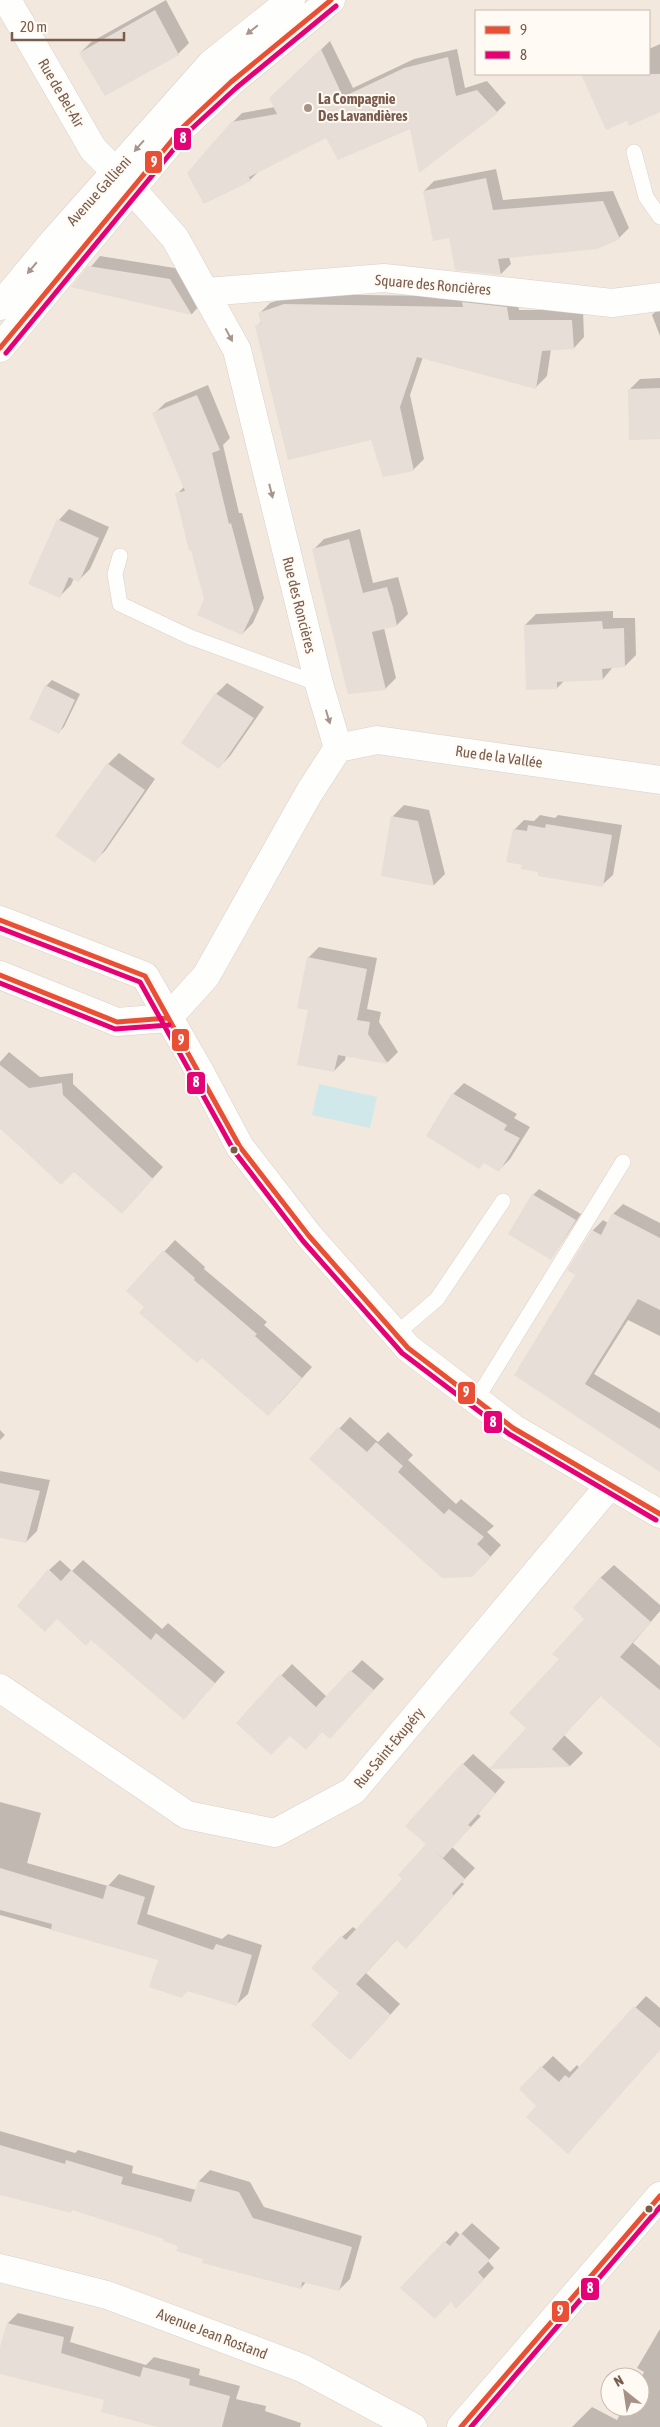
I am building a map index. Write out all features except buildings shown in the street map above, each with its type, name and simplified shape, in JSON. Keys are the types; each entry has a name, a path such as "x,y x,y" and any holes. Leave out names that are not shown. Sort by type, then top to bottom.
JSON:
{"street":[{"name":"Rue de Bel-Air","path":"7,0 93,148 123,179"},
{"name":"Avenue Gallieni","path":"0,348 123,179 211,64 291,0"},
{"name":"Avenue Gallieni","path":"0,306 123,179 231,82 331,0"},
{"name":"Rue des Roncières","path":"123,179 175,238 237,350 319,684 338,748"},
{"name":"Square des Roncières","path":"206,292 384,278 612,303 660,296"},
{"name":"Rue de la Vallée","path":"338,748 377,740 660,780"},
{"path":"0,975 117,1022 168,1018 206,976 309,793 338,748"},
{"path":"0,920 145,976 240,1147 308,1236 408,1348 513,1428 609,1486 660,1514"},
{"name":"Rue Saint-Exupéry","path":"0,1688 187,1815 275,1833 353,1791 609,1486"},
{"path":"461,2427 660,2196"},
{"name":"Avenue Jean Rostand","path":"0,2268 107,2295 302,2368 412,2427"}],"lane":[{"path":"634,152 646,197 660,217"},
{"path":"120,556 115,574 120,604 190,636 319,684"},
{"path":"476,1400 623,1162"},
{"path":"396,1334 437,1299 503,1201"}],"shaded area":[{"path":"0,0 660,0 660,2427 0,2427"}],"water":[{"path":"319,1084 377,1097 370,1128 312,1115"}],"transit line":[{"name":"9","path":"0,348 183,127 231,82 331,0"},
{"name":"8","path":"6,353 188,132 236,88 336,6"},
{"name":"9","path":"0,920 145,976 240,1147 309,1236 408,1348 513,1428 660,1514"},
{"name":"8","path":"0,928 140,982 234,1151 303,1241 402,1353 509,1434 656,1520"},
{"name":"9","path":"0,975 117,1022 168,1018"},
{"name":"8","path":"0,983 115,1029 169,1025"},
{"name":"9","path":"461,2427 660,2196"},
{"name":"8","path":"471,2427 660,2207"}],"place":[{"name":"La Compagnie Des Lavandières","path":"308,108"}]}
